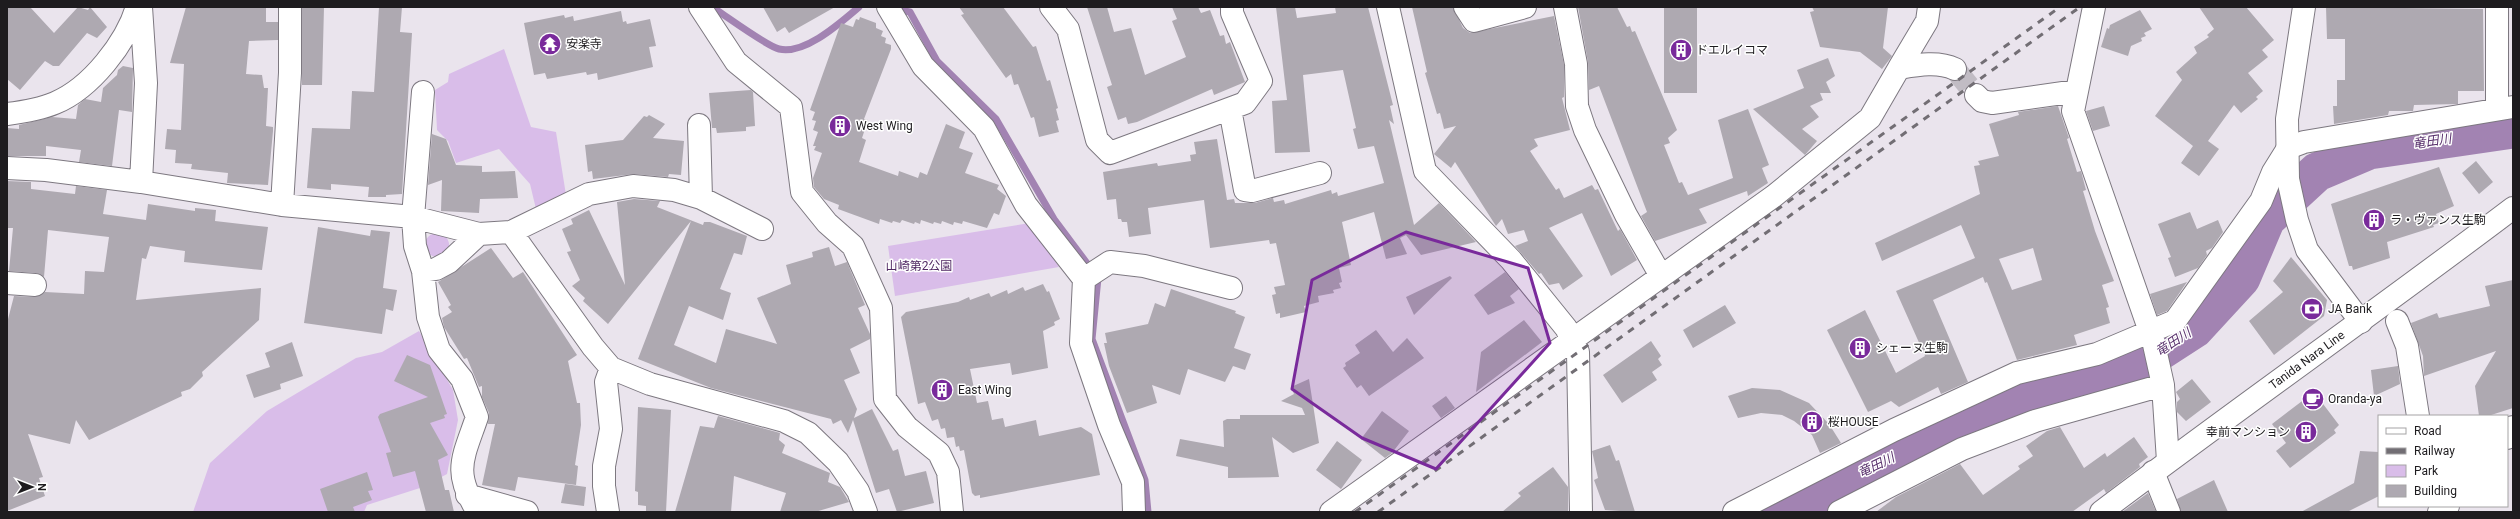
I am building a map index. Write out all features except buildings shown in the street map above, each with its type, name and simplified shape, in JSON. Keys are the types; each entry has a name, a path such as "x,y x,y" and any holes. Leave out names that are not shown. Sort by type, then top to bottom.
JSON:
{"street":[{"path":"7,114 56,103 85,84 118,48 132,21 137,7"},
{"path":"141,7 146,83 141,182"},
{"path":"282,205 290,73 290,7"},
{"path":"700,7 736,62 791,107 802,192 826,223 853,246 881,308 885,399 907,427 939,453 948,472 952,512"},
{"path":"888,7 923,66 984,128 1026,205 1084,279 1081,343 1109,425 1133,482 1134,512"},
{"path":"1051,7 1068,29 1097,140 1110,153 1245,103 1261,81 1232,13 1232,7"},
{"path":"1388,7 1425,171 1511,260 1566,328 1578,352 1581,512"},
{"path":"1466,7 1474,21 1525,7"},
{"path":"1565,7 1576,64 1577,106 1585,130 1626,215 1661,276"},
{"path":"1331,512 1774,196 1870,118 1927,21 1929,7"},
{"path":"2094,7 2073,111 2152,336 2162,381 2161,466 2169,512"},
{"path":"2304,7 2287,119 2288,179 2297,220 2307,250 2361,322"},
{"path":"1734,512 1894,430 2018,373 2097,354 2152,336 2175,321 2216,266 2261,201 2273,172 2288,148 2304,142 2505,108 2497,7"},
{"path":"1899,68 1919,64 1948,66 1955,70"},
{"path":"1976,95 1982,101 1992,104 2077,91"},
{"path":"423,92 413,217 415,246 423,271 428,317 439,350 462,379 477,417 460,466 473,504 527,512"},
{"path":"1230,109 1245,190 1252,191 1320,173"},
{"path":"699,125 702,198"},
{"path":"7,168 46,170 141,182 282,205 413,217 480,234 511,232 589,194 633,186 674,190 702,198 762,229"},
{"name":"Tanida Nara Line","path":"2101,512 2161,466 2361,322 2513,208"},
{"path":"511,232 593,347 611,368 650,384 784,421 808,433 838,462 858,491 866,512"},
{"path":"423,271 436,269 449,262 459,255 480,234"},
{"path":"1084,279 1110,262 1144,266 1231,288"},
{"path":"7,283 35,285"},
{"path":"2397,321 2407,346 2418,415"},
{"path":"608,512 604,486 604,466 611,429 606,382 611,368"},
{"path":"1839,512 1865,507 1962,449 2035,421 2162,381"},
{"path":"2508,436 2513,427"}],"highlighted area":[{"path":"1406,232 1528,268 1550,343 1436,469 1362,438 1292,389 1312,280"}],"green space":[{"path":"504,49 531,127 556,132 566,195 536,209 530,184 499,149 456,163 448,141 437,130 435,90 448,82 449,74"},
{"name":"山崎第2公園","path":"1030,223 1059,267 895,296 888,246"},
{"path":"437,233 442,234 448,240 448,250 442,256 437,257 432,256 426,250 425,245 426,240 432,234"},
{"path":"419,331 453,390 458,420 447,474 423,487 367,505 364,512 193,512 210,463 267,411 356,358 382,352"}],"waterway":[{"path":"715,7 718,11 766,43 779,49 789,50 811,43 832,29 859,7"},
{"path":"894,9 910,12 937,61 996,119 1054,219 1098,278 1092,339 1145,480 1148,512"},
{"name":"竜田川","path":"1781,512 2010,399 2143,362 2194,329 2241,278 2266,219 2317,172 2369,150 2513,129"}],"tunnel":[{"path":"1955,69 1976,95"}],"railway":[{"path":"1355,512 2060,7"},
{"path":"1378,512 2080,7"}],"place":[{"name":"安楽寺","path":"550,44"},
{"name":"ドエルイコマ","path":"1681,50"},
{"name":"West Wing","path":"840,126"},
{"name":"ラ・ヴァンス生駒","path":"2374,220"},
{"name":"JA Bank","path":"2312,309"},
{"name":"シェーヌ生駒","path":"1860,348"},
{"name":"East Wing","path":"942,390"},
{"name":"Oranda-ya","path":"2313,399"},
{"name":"桜HOUSE","path":"1812,422"},
{"name":"幸前マンション","path":"2306,432"}]}
